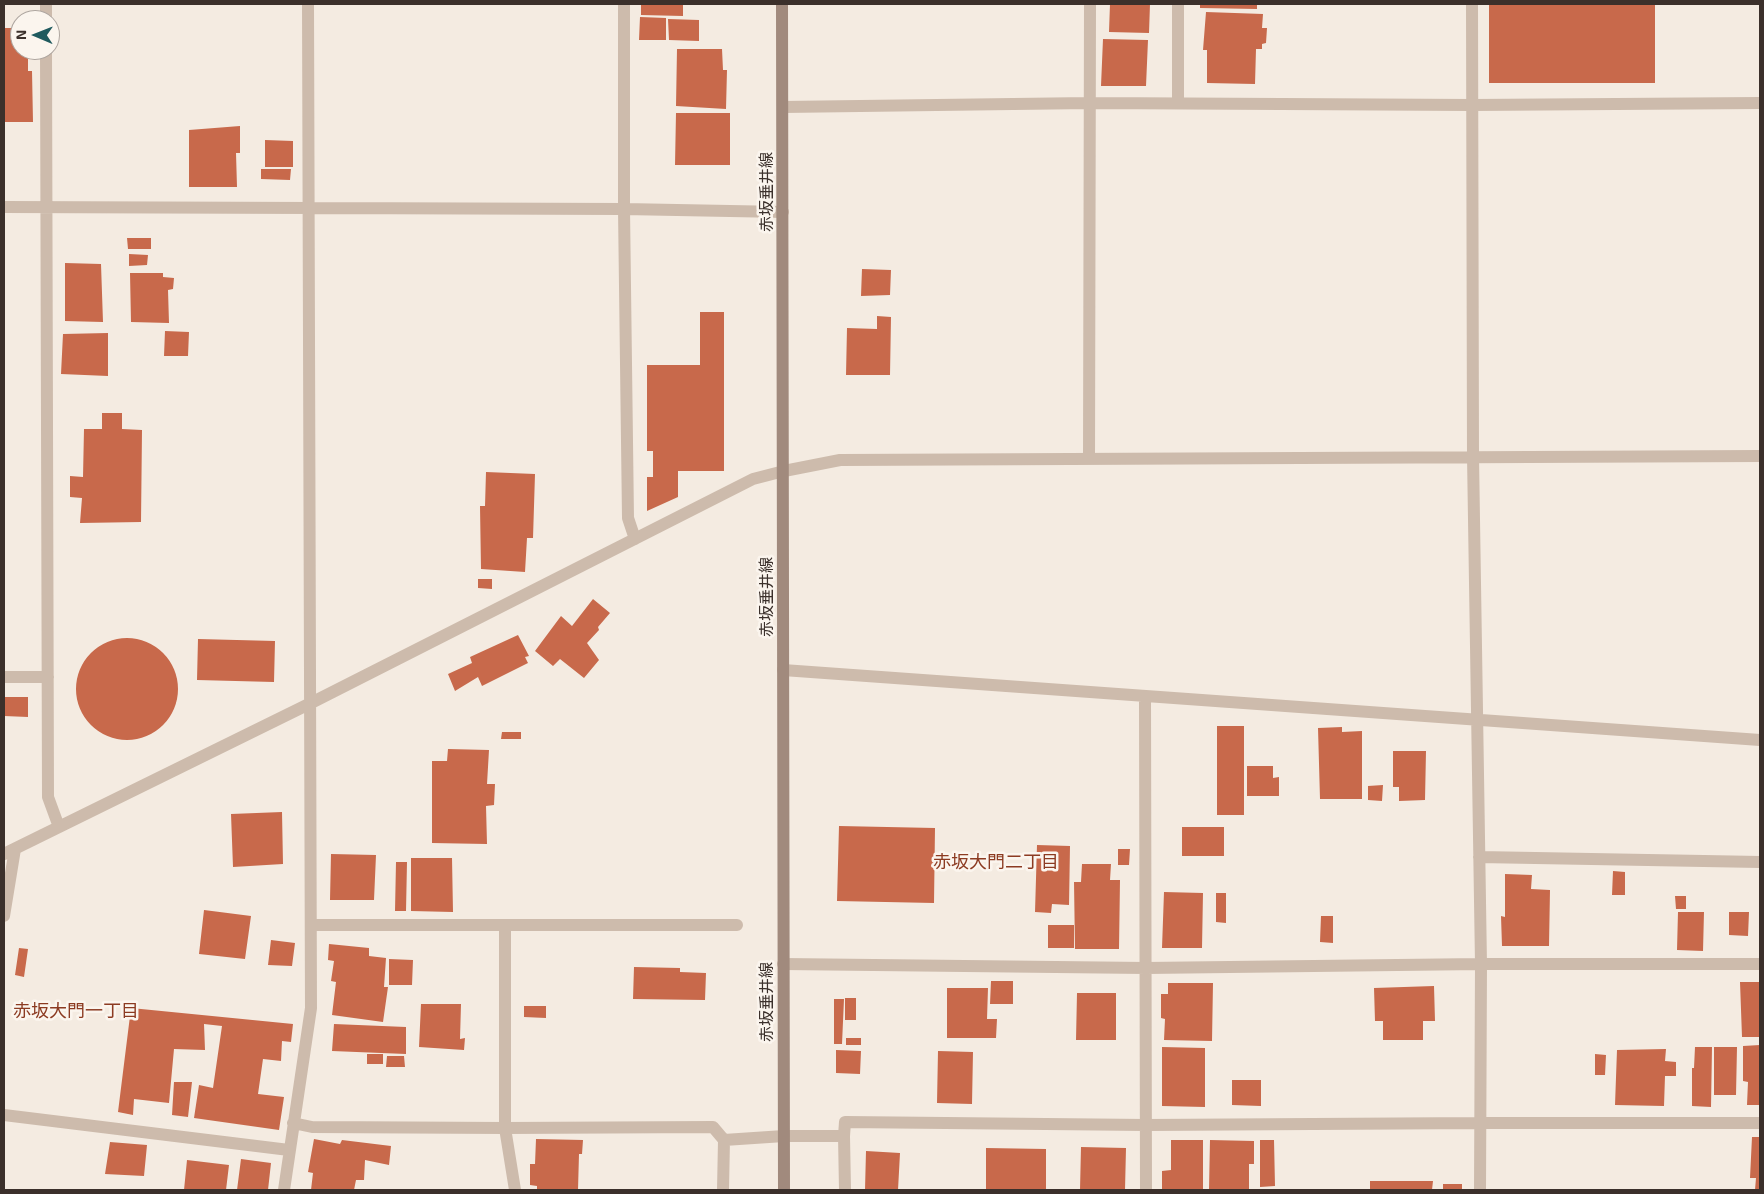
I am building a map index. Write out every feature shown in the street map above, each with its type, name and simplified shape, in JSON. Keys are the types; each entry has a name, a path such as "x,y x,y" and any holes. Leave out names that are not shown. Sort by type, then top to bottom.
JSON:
{"main road":[{"name":"赤坂垂井線","path":"782,4 784,1190"}],"street":[{"path":"284,1190 288,1150 311,1008 308,4"},
{"path":"624,4 624,209 628,518 635,539"},
{"path":"1089,459 1090,4"},
{"path":"1178,4 1178,103"},
{"path":"1472,4 1473,456 1481,964 1480,1190"},
{"path":"46,60 48,797 59,827"},
{"path":"783,107 1090,103 1472,105 1760,103"},
{"path":"4,207 624,209 783,212"},
{"path":"4,916 9,851 311,703 753,480 784,471 840,460 1760,456"},
{"path":"784,670 1476,718 1760,740"},
{"path":"4,677 48,677"},
{"path":"1145,696 1146,1190"},
{"path":"1479,857 1760,862"},
{"path":"312,925 737,925"},
{"path":"505,925 505,1128 515,1190"},
{"path":"783,964 1146,968 1481,964 1760,964"},
{"path":"4,1115 288,1150"},
{"path":"845,1190 845,1122 1146,1125 1760,1123"},
{"path":"293,1123 312,1126 505,1128 713,1127 724,1140 723,1190"},
{"path":"724,1140 784,1136 844,1136"}],"building":[{"path":"641,4 683,4 683,16 641,15"},
{"path":"1110,4 1150,4 1149,33 1109,32"},
{"path":"1200,4 1257,4 1257,9 1200,8"},
{"path":"1489,4 1655,4 1655,83 1489,83"},
{"path":"1206,12 1263,14 1262,28 1267,28 1266,43 1262,44 1262,49 1256,49 1255,84 1207,83 1207,50 1203,50"},
{"path":"640,17 666,18 666,40 639,40"},
{"path":"668,19 699,20 699,41 669,40"},
{"path":"4,28 10,28 10,60 28,60 28,71 32,71 33,122 4,122"},
{"path":"1103,39 1148,40 1146,86 1101,86"},
{"path":"677,49 722,49 723,70 727,70 726,109 676,106"},
{"path":"676,113 730,113 730,165 675,165"},
{"path":"240,126 240,153 236,153 237,187 189,187 189,130"},
{"path":"265,140 293,141 293,167 265,167"},
{"path":"261,169 291,169 290,180 261,179"},
{"path":"127,238 151,238 151,249 128,249"},
{"path":"129,254 148,255 147,265 129,266"},
{"path":"65,263 101,264 103,322 65,321"},
{"path":"862,269 891,270 890,295 861,296"},
{"path":"130,273 163,273 163,277 174,278 173,289 168,290 169,323 131,322"},
{"path":"700,312 724,312 724,471 678,471 678,497 647,511 647,477 653,477 653,451 647,451 647,365 700,365"},
{"path":"877,316 891,317 890,375 846,375 847,328 877,329"},
{"path":"165,331 189,332 188,356 164,356"},
{"path":"108,333 108,376 61,374 63,334"},
{"path":"102,413 122,413 122,429 142,430 141,522 80,523 82,498 70,497 70,476 83,477 84,429 102,429"},
{"path":"486,472 535,474 533,538 527,538 525,572 481,569 480,506 485,506"},
{"path":"478,579 492,579 492,589 478,588"},
{"path":"593,599 610,613 598,627 599,630 587,643 599,660 584,678 560,659 553,666 535,651 561,616 572,626"},
{"path":"518,635 529,656 525,657 528,663 482,686 478,677 455,691 448,674 472,663 470,657"},
{"path":"127,638 147,642 163,653 174,669 178,689 174,709 163,725 147,736 127,740 107,736 91,725 80,709 76,689 80,669 91,653 107,642"},
{"path":"198,639 275,641 274,682 197,680"},
{"path":"4,697 28,697 28,717 4,716"},
{"path":"1217,726 1244,726 1244,815 1217,815"},
{"path":"1342,727 1342,732 1362,731 1362,799 1320,799 1318,728"},
{"path":"502,732 521,732 521,739 501,739"},
{"path":"448,749 489,750 487,784 495,784 494,805 486,806 487,844 432,843 432,761 447,761"},
{"path":"1393,751 1426,751 1425,800 1399,801 1399,787 1393,787"},
{"path":"1247,766 1273,766 1273,778 1279,777 1279,796 1247,796"},
{"path":"1383,785 1382,801 1368,800 1368,786"},
{"path":"282,812 283,864 233,867 231,814"},
{"path":"839,826 935,828 934,903 837,901"},
{"path":"1182,827 1224,827 1224,856 1182,856"},
{"path":"1037,845 1070,846 1069,905 1052,904 1051,913 1035,912"},
{"path":"1118,849 1130,849 1129,865 1118,865"},
{"path":"331,854 376,855 374,900 330,900"},
{"path":"411,858 452,858 453,912 411,911"},
{"path":"396,862 407,862 406,911 395,911"},
{"path":"1082,864 1111,864 1110,880 1120,880 1119,949 1075,949 1074,882 1081,882"},
{"path":"1613,871 1625,872 1625,895 1612,895"},
{"path":"1505,874 1532,875 1531,889 1550,890 1549,946 1502,946 1501,916 1505,917"},
{"path":"1164,892 1203,893 1202,948 1162,948"},
{"path":"1216,893 1226,893 1226,923 1216,922"},
{"path":"1675,896 1686,896 1686,909 1676,909"},
{"path":"204,910 251,916 245,959 199,954"},
{"path":"1678,912 1704,912 1703,951 1677,950"},
{"path":"1729,912 1749,912 1748,936 1729,935"},
{"path":"1321,916 1333,916 1333,943 1320,942"},
{"path":"1048,925 1074,925 1074,948 1048,948"},
{"path":"271,940 295,943 292,966 268,965"},
{"path":"329,944 369,948 369,956 386,958 384,987 388,987 383,1022 332,1015 336,982 331,981 334,961 328,960"},
{"path":"19,948 28,949 24,977 15,975"},
{"path":"389,959 413,960 412,985 389,985"},
{"path":"634,967 680,968 680,972 706,973 705,1000 633,999"},
{"path":"991,981 1013,981 1013,1004 990,1004"},
{"path":"1740,982 1760,982 1760,1037 1742,1037"},
{"path":"1168,983 1213,983 1212,1041 1164,1040 1165,1019 1161,1018 1161,994 1168,994"},
{"path":"1434,986 1435,1021 1423,1021 1423,1040 1383,1040 1383,1021 1375,1021 1374,988"},
{"path":"947,988 988,988 987,1019 997,1019 996,1038 947,1038"},
{"path":"1077,993 1116,993 1116,1040 1076,1040"},
{"path":"845,998 856,998 856,1020 845,1020"},
{"path":"834,999 844,999 842,1044 834,1044"},
{"path":"421,1004 461,1004 460,1039 465,1038 464,1050 419,1047"},
{"path":"524,1006 546,1006 546,1018 524,1017"},
{"path":"131,1008 293,1024 291,1042 282,1041 281,1061 263,1059 258,1094 284,1097 279,1130 194,1118 199,1085 213,1088 222,1026 204,1024 205,1050 174,1049 169,1103 134,1099 133,1115 118,1112"},
{"path":"334,1024 406,1027 406,1054 332,1051"},
{"path":"846,1038 861,1038 861,1045 846,1045"},
{"path":"1760,1045 1760,1105 1747,1105 1748,1082 1743,1081 1743,1046"},
{"path":"1162,1047 1205,1048 1205,1107 1162,1106"},
{"path":"1695,1047 1712,1047 1711,1107 1692,1106 1692,1068 1694,1068"},
{"path":"1714,1047 1737,1047 1736,1095 1714,1095"},
{"path":"1666,1049 1665,1061 1676,1062 1676,1076 1665,1076 1664,1106 1615,1105 1617,1050"},
{"path":"836,1050 861,1051 860,1074 836,1073"},
{"path":"938,1051 973,1052 972,1104 937,1103"},
{"path":"367,1054 383,1054 383,1064 367,1064"},
{"path":"1595,1054 1606,1055 1605,1075 1595,1075"},
{"path":"387,1056 404,1056 405,1067 386,1067"},
{"path":"1232,1080 1261,1080 1261,1106 1232,1105"},
{"path":"174,1082 192,1082 188,1117 172,1115"},
{"path":"1752,1137 1760,1137 1760,1190 1755,1190 1756,1178 1750,1178"},
{"path":"314,1139 340,1144 342,1140 391,1146 389,1165 365,1160 364,1180 356,1180 354,1190 311,1190 313,1173 308,1172"},
{"path":"536,1139 583,1140 582,1154 579,1154 578,1190 537,1190 537,1186 530,1185 530,1164 535,1164"},
{"path":"1171,1140 1203,1140 1203,1190 1162,1190 1162,1171 1171,1170"},
{"path":"1210,1140 1254,1141 1254,1164 1249,1164 1249,1190 1209,1190"},
{"path":"1260,1140 1274,1140 1275,1186 1260,1187"},
{"path":"110,1142 147,1145 144,1176 105,1174"},
{"path":"1081,1147 1126,1148 1125,1190 1080,1190"},
{"path":"986,1148 1046,1149 1046,1190 986,1190"},
{"path":"866,1151 900,1153 898,1190 865,1190"},
{"path":"241,1159 271,1163 268,1190 237,1190"},
{"path":"187,1160 229,1165 226,1190 184,1190"},
{"path":"1370,1181 1433,1181 1432,1190 1370,1190"},
{"path":"1443,1184 1462,1184 1462,1190 1443,1190"}],"district":[{"name":"赤坂大門二丁目","path":"996,862"},
{"name":"赤坂大門一丁目","path":"76,1011"}]}
